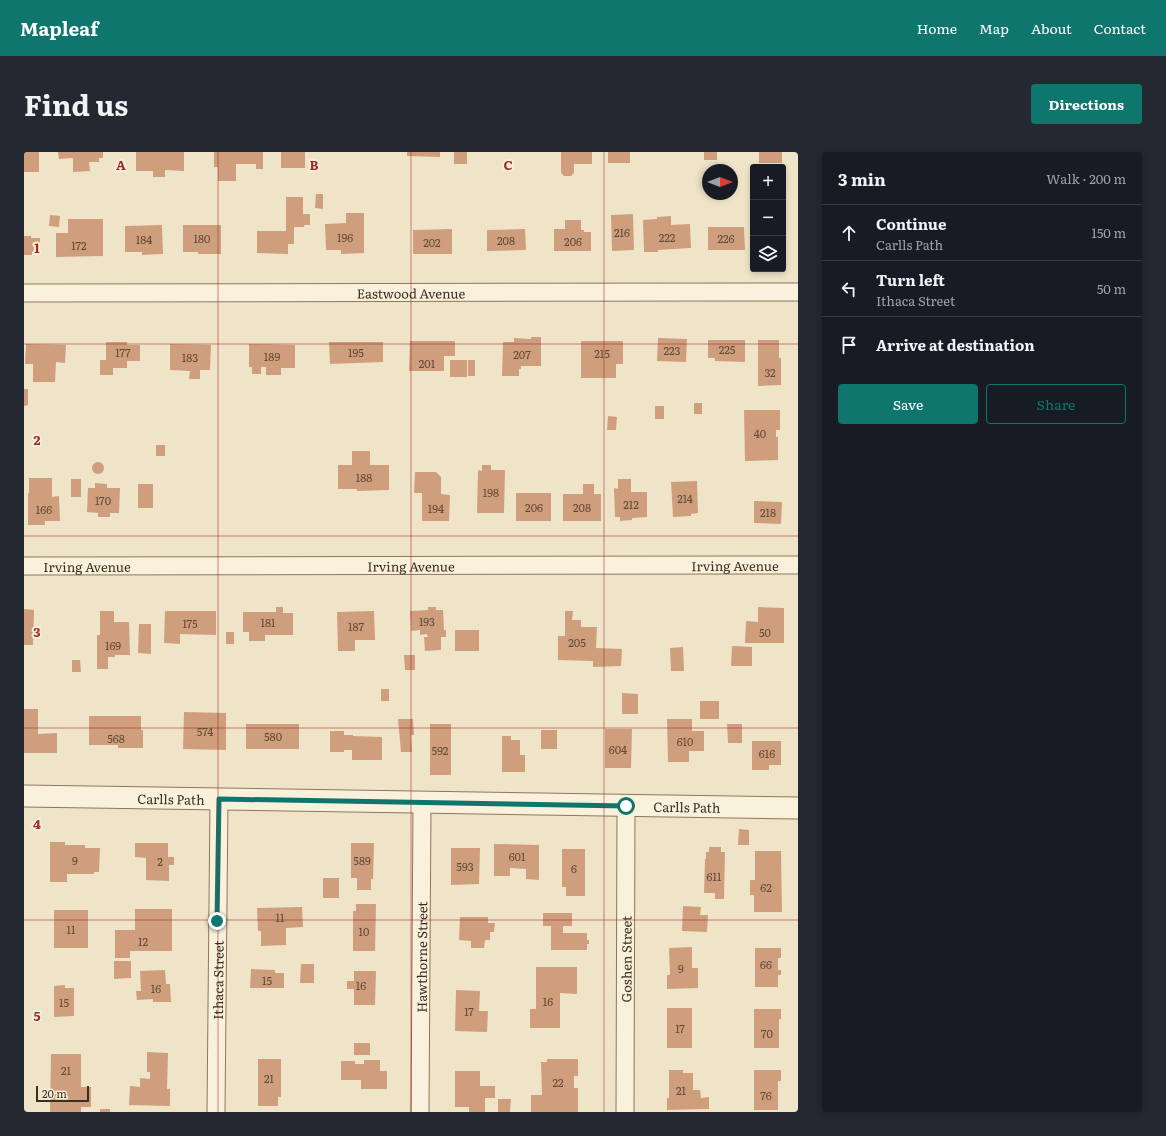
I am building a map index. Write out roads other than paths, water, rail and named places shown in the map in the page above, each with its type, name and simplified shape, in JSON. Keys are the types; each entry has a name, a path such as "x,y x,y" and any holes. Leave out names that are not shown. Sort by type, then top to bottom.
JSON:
{"street":[{"name":"Eastwood Avenue","path":"24,293 798,292"},
{"name":"Irving Avenue","path":"24,566 798,565"},
{"name":"Carlls Path","path":"24,796 798,808"},
{"name":"Ithaca Street","path":"216,1112 219,799"},
{"name":"Hawthorne Street","path":"420,1112 422,803"},
{"name":"Goshen Street","path":"625,1112 626,806"}]}
